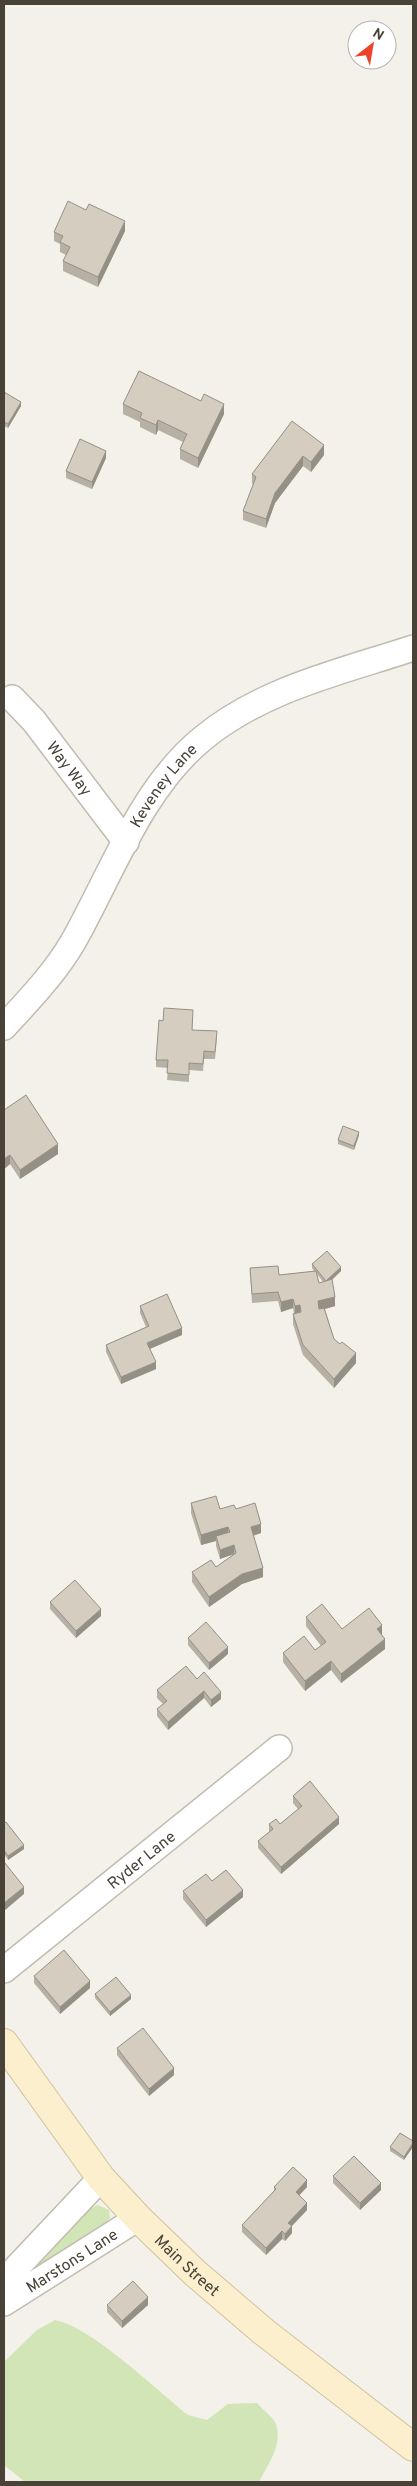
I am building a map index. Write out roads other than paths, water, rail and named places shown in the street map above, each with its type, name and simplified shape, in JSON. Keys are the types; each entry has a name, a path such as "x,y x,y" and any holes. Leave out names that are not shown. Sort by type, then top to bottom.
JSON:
{"main road":[{"name":"Main Street","path":"4,2043 101,2178 138,2218 195,2273 264,2332 413,2447"}],"street":[{"name":"Keveney Lane","path":"4,1027 41,986 72,944 156,790 181,759 203,738 244,711 283,692 332,673 413,648"},
{"name":"Way Way","path":"12,698 46,736 126,842"},
{"name":"Ryder Lane","path":"4,1970 279,1748"},
{"name":"Marstons Lane","path":"4,2281 101,2178"},
{"name":"Marstons Lane","path":"4,2303 138,2218"}]}
